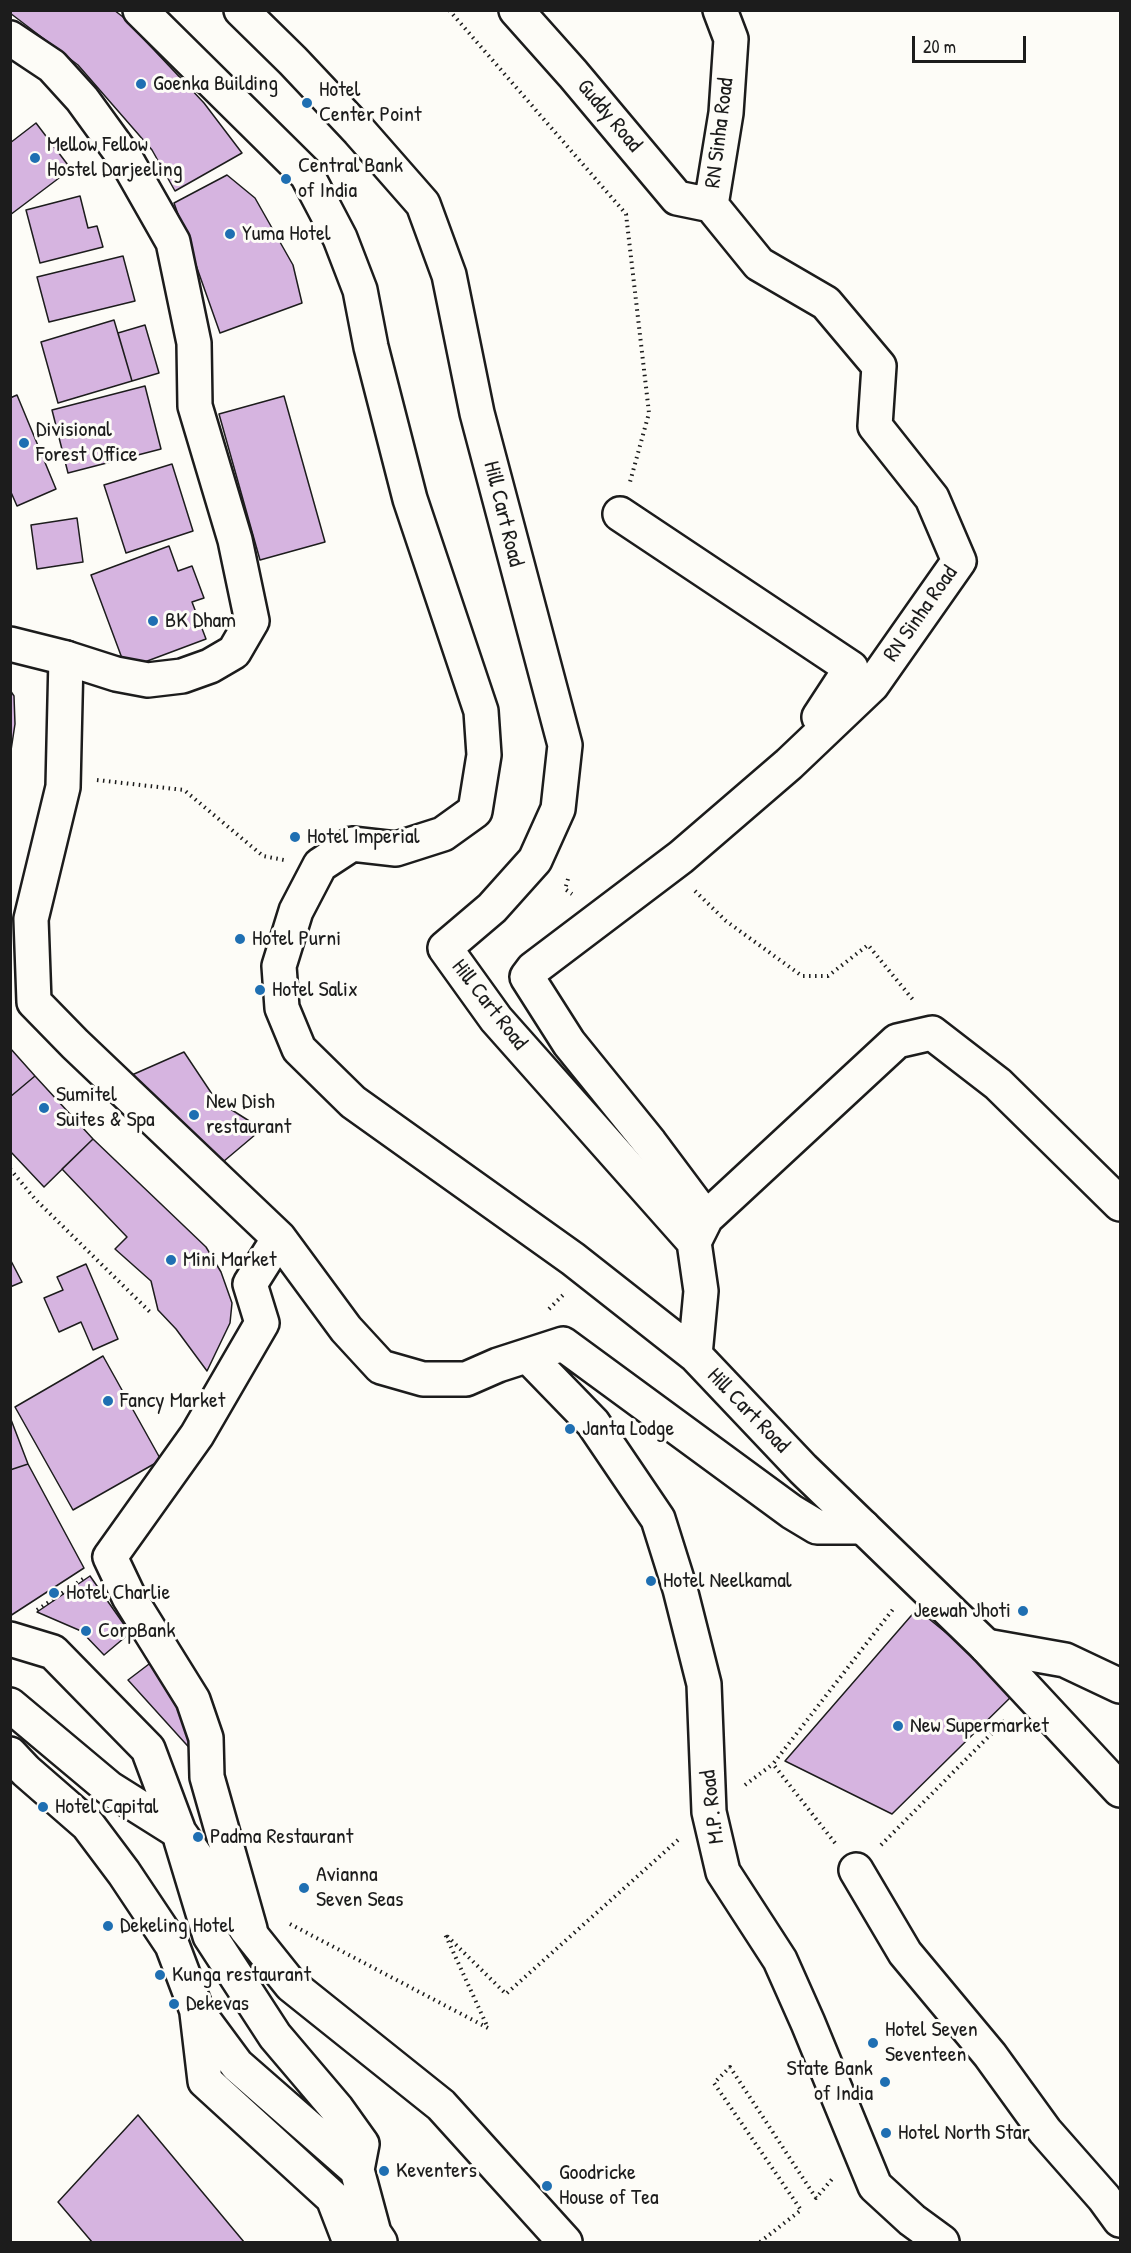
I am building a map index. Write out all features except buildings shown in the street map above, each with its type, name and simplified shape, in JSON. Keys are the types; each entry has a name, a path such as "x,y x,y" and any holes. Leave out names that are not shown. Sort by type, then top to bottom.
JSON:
{"main road":[{"path":"140,10 307,175 340,238 360,290 371,347 410,499 481,711 484,755 474,811 443,834 396,849 352,844 320,865 296,911 279,966 282,1008 299,1049 353,1102 573,1259 699,1359"},
{"name":"Hill Cart Road","path":"241,10 359,131 423,204 449,275 477,413 565,745 558,809 536,860 492,908 445,948 495,1019 700,1230 699,1359 803,1469 986,1646 1120,1790"},
{"name":"Guddy Road","path":"516,10 677,198 711,204"},
{"name":"RN Sinha Road","path":"700,1230 650,1143 569,1043 526,977 533,969 668,866 789,764 872,685 959,561 932,498 875,426 879,366 826,303 759,264 711,204 726,113 731,39 720,10"},
{"path":"10,38 52,66 82,99 127,161 173,242 194,343 195,406 235,540 252,621 234,652 210,666 182,676 148,680 116,674 10,644"},
{"path":"620,514 851,668 789,764"},
{"path":"66,658 63,787 31,920 34,1002 75,1044 279,1238 346,1329 381,1366 423,1379 466,1379 498,1365 563,1344 792,1512 817,1527 863,1527"},
{"path":"700,1230 897,1041 932,1033 998,1083 1120,1204"},
{"path":"254,1940 240,1898 207,1777 206,1738 193,1700 129,1597 110,1557 197,1435 262,1323 250,1284 279,1238"},
{"name":"M.P. Road","path":"528,1356 593,1423 658,1519 680,1589 704,1684 709,1812 723,1872 780,1960 875,2186 912,2220 942,2242"},
{"path":"10,1639 53,1652 148,1749 179,1832 210,1936 275,2036 337,2109 362,2144 357,2170 374,2233 380,2242"},
{"path":"986,1646 1065,1659 1120,1686"},
{"path":"10,1705 109,1788 179,1832 254,1940 291,1984 441,2105 565,2242"},
{"path":"10,1754 26,1771 88,1825 124,1873 172,1945 197,2011 205,2081 333,2198 350,2242"},
{"path":"856,1870 904,1953 990,2055 1045,2132 1104,2198 1120,2220"},
{"path":"197,2011 237,2065 357,2170"}],"path":[{"path":"449,10 626,214 649,413 620,514"},
{"path":"64,776 184,790 263,856 320,865"},
{"path":"668,866 726,921 802,976 828,976 868,945 910,995 932,1033"},
{"path":"10,1169 35,1199 151,1313"},
{"path":"33,1612 102,1566 110,1557"},
{"path":"921,1583 892,1610 773,1764 856,1870 1031,1694"},
{"path":"240,1898 488,2028 445,1934 506,1994 709,1812"},
{"path":"760,2242 801,2210 714,2083 730,2067 816,2198 858,2148"}],"place":[{"name":"Goenka Building","path":"141,84"},
{"name":"Hotel Center Point","path":"307,103"},
{"name":"Mellow Fellow Hostel Darjeeling","path":"35,158"},
{"name":"Central Bank of India","path":"286,179"},
{"name":"Yuma Hotel","path":"230,234"},
{"name":"Divisional Forest Office","path":"24,443"},
{"name":"BK Dham","path":"153,621"},
{"name":"Hotel Imperial","path":"295,837"},
{"name":"Hotel Purni","path":"240,939"},
{"name":"Hotel Salix","path":"260,990"},
{"name":"Sumitel Suites & Spa","path":"44,1108"},
{"name":"New Dish restaurant","path":"194,1115"},
{"name":"Mini Market","path":"171,1260"},
{"name":"Fancy Market","path":"108,1401"},
{"name":"Janta Lodge","path":"570,1429"},
{"name":"Hotel Neelkamal","path":"651,1581"},
{"name":"Hotel Charlie","path":"54,1593"},
{"name":"Jeewah Jhoti","path":"1023,1611"},
{"name":"CorpBank","path":"86,1631"},
{"name":"New Supermarket","path":"898,1726"},
{"name":"Hotel Capital","path":"43,1807"},
{"name":"Padma Restaurant","path":"198,1837"},
{"name":"Avianna Seven Seas","path":"304,1888"},
{"name":"Dekeling Hotel","path":"108,1926"},
{"name":"Kunga restaurant","path":"160,1975"},
{"name":"Dekevas","path":"174,2004"},
{"name":"Hotel Seven Seventeen","path":"873,2043"},
{"name":"State Bank of India","path":"885,2082"},
{"name":"Hotel North Star","path":"886,2133"},
{"name":"Keventers","path":"384,2171"},
{"name":"Goodricke House of Tea","path":"547,2186"}]}
